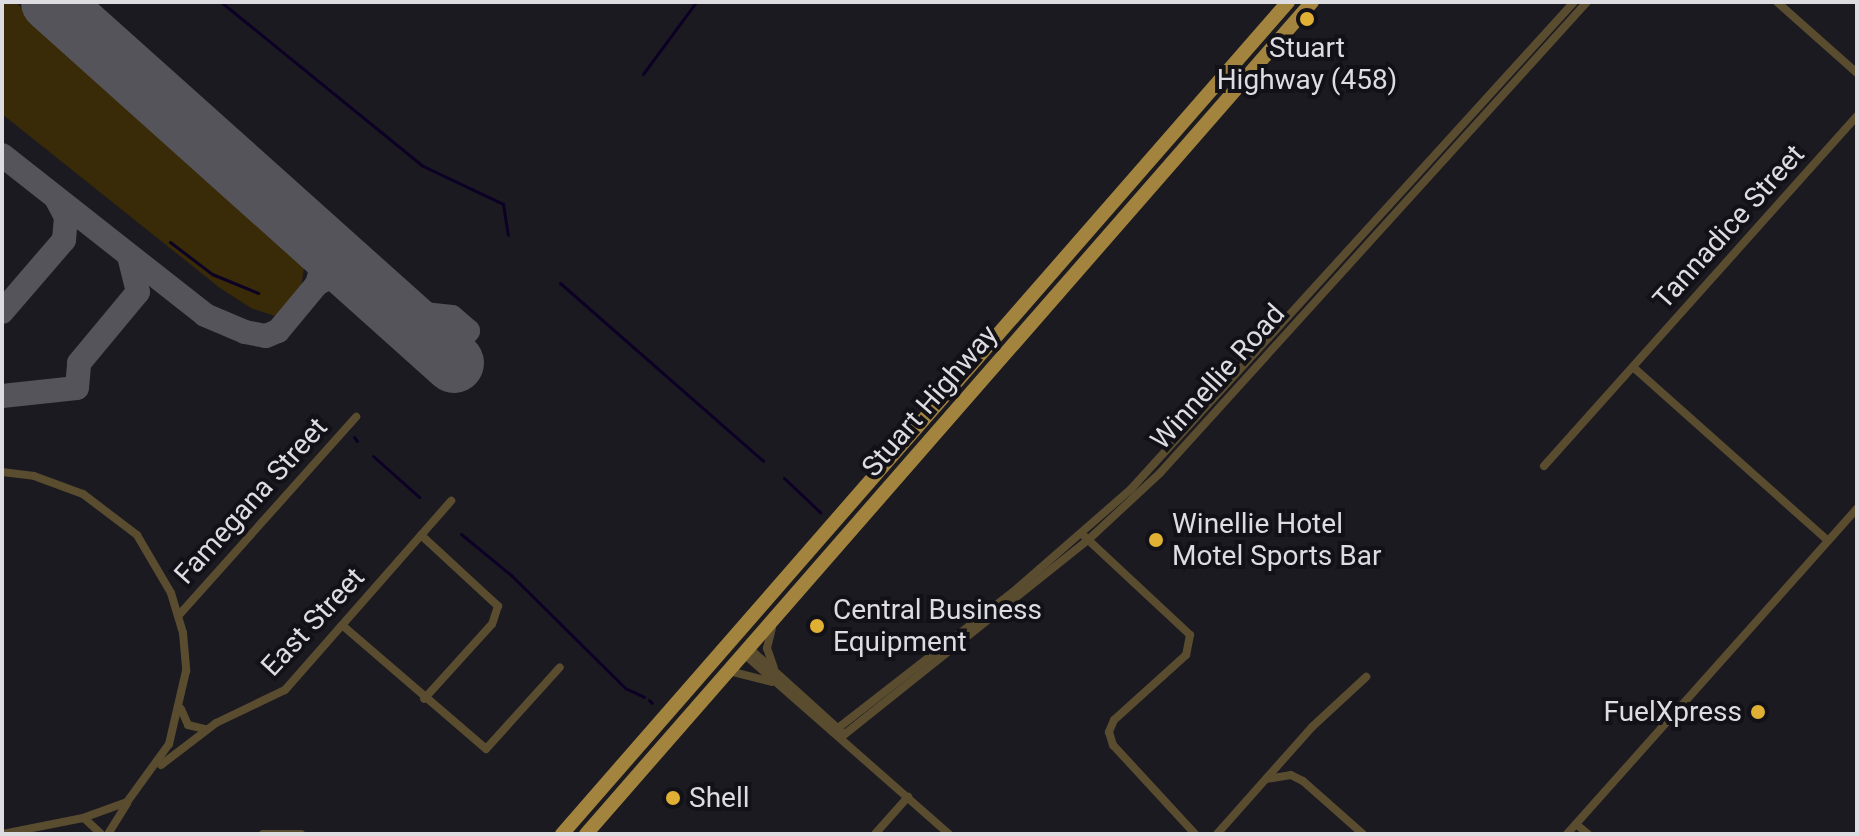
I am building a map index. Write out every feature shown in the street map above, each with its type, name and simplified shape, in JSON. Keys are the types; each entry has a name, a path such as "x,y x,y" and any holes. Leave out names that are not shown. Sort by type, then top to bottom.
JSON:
{"highway":[{"name":"Stuart Highway","path":"562,834 1288,2"},
{"name":"Stuart Highway","path":"586,834 1312,2"},
{"path":"662,720 673,714 729,650 745,650 746,623"},
{"path":"597,794 640,753 659,751"}],"street":[{"name":"Winnellie Road","path":"839,733 1081,533 1212,404 1574,2"},
{"name":"Winnellie Road","path":"839,733 1088,540 1219,410 1587,2"},
{"path":"1777,2 1857,73"},
{"name":"Tannadice Street","path":"1544,466 1857,116"},
{"path":"1633,367 1828,541"},
{"name":"Famegana Street","path":"179,615 356,417"},
{"path":"2,472 48,480 117,516 156,561 179,615 186,660 181,704 164,753 127,802 108,834"},
{"name":"East Street","path":"149,776 208,728 282,693 451,501"},
{"path":"1567,834 1857,508"},
{"path":"1081,533 1190,635 1186,655 1114,720 1109,732 1113,745 1195,834"},
{"path":"421,535 498,606 492,624 424,699"},
{"path":"779,676 767,644 782,610"},
{"path":"342,625 424,699 486,749 560,667"},
{"path":"745,650 784,688 839,733"},
{"path":"745,650 779,676 949,834"},
{"path":"729,671 749,673 784,688"},
{"path":"1217,834 1312,727 1366,677"},
{"path":"181,704 188,725 208,728"},
{"path":"1265,780 1291,775 1303,781 1363,834"},
{"path":"875,834 908,797"},
{"path":"2,834 83,818 127,802"},
{"path":"83,818 101,834"},
{"path":"1576,824 1588,834"},
{"path":"263,834 301,834"}],"shaded area":[{"path":"2,2 15,2 305,261 301,287 278,317 251,308 220,288 2,114"}],"waterway":[{"path":"221,2 423,166 503,204 508,235"},
{"path":"643,74 696,2"},
{"path":"170,242 212,274 258,293"},
{"path":"560,283 763,461"},
{"path":"354,437 357,441"},
{"path":"373,456 419,497"},
{"path":"784,478 820,512"},
{"path":"461,534 511,575 625,688 644,697"},
{"path":"649,700 652,703"}],"taxiway":[{"path":"2,155 205,315 245,332 266,336 278,331 317,284 324,259 315,238"},
{"path":"2,312 64,240 66,217 56,198"},
{"path":"2,396 77,388 79,363 138,292 129,256"},
{"path":"317,284 340,272 363,281"},
{"path":"396,311 452,317 468,331 445,355"}],"runway":[{"path":"51,2 454,363"}],"place":[{"name":"Stuart Highway (458)","path":"1307,19"},
{"name":"Winellie Hotel Motel Sports Bar","path":"1156,540"},
{"name":"Central Business Equipment","path":"817,626"},
{"name":"FuelXpress","path":"1758,712"},
{"name":"Shell","path":"673,798"}]}
